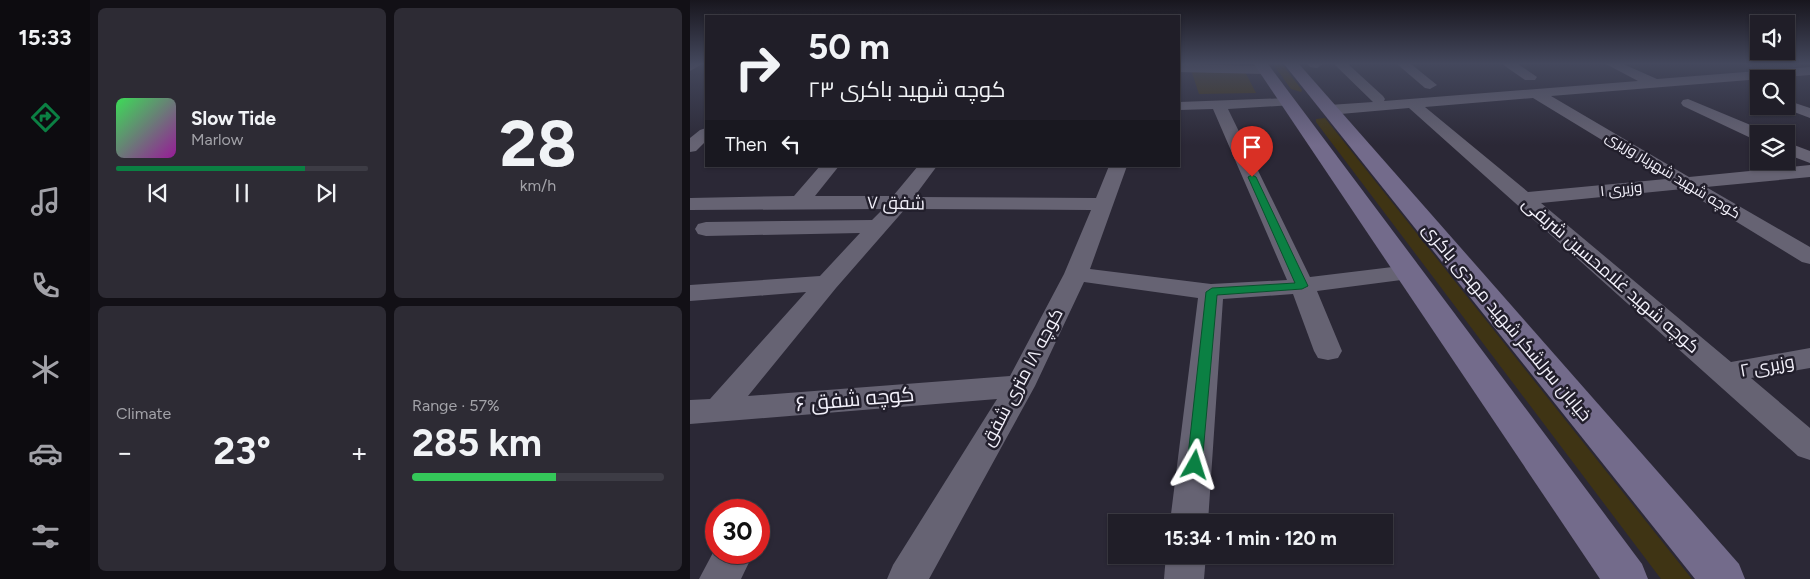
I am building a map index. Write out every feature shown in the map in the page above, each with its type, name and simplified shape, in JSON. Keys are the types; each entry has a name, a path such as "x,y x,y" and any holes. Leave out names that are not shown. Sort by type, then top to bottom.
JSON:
{"main road":[{"path":"1283,91 1288,102 1626,579"},
{"name":"خیابان سرلشکر شهید مهدی باکری","path":"1304,91 1329,110 1724,579"},
{"path":"1288,102 1329,110"}],"street":[{"path":"1369,91 1378,99"},
{"path":"1329,110 1412,103 1493,91"},
{"name":"کوچه شهید شهریار وزیری","path":"1542,91 1686,183 1810,257"},
{"path":"1180,107 1288,102"},
{"name":"کوچه شهید غلامحسین شریفی","path":"1412,103 1810,447"},
{"path":"1688,103 1750,131"},
{"path":"1219,105 1302,286 1328,351"},
{"path":"1795,107 1810,112"},
{"path":"690,147 705,134"},
{"path":"1795,151 1810,158"},
{"path":"801,201 829,167"},
{"path":"705,410 827,284 898,204 927,167"},
{"name":"کوچه ۱۸ متری شفق","path":"907,579 1020,386 1076,274 1118,167"},
{"name":"وزیری ۱","path":"1522,198 1810,171"},
{"name":"شفق ۷","path":"690,204 801,201 898,204 1102,204"},
{"path":"706,229 878,226"},
{"path":"1076,274 1212,292 1302,286 1409,272"},
{"path":"690,293 827,284"},
{"path":"1190,514 1212,292"},
{"name":"وزیری ۲","path":"1724,373 1810,358"},
{"name":"کوچه شفق ۶","path":"705,410 1020,386"},
{"path":"719,579 728,564"},
{"path":"1184,579 1185,564"}],"shaded area":[{"path":"1198,91 1255,91 1256,93 1199,94"},
{"path":"1325,118 1692,579 1661,579 1316,122 1316,119"}],"route":[{"path":"1195,465 1212,292 1302,286 1252,177"}]}
